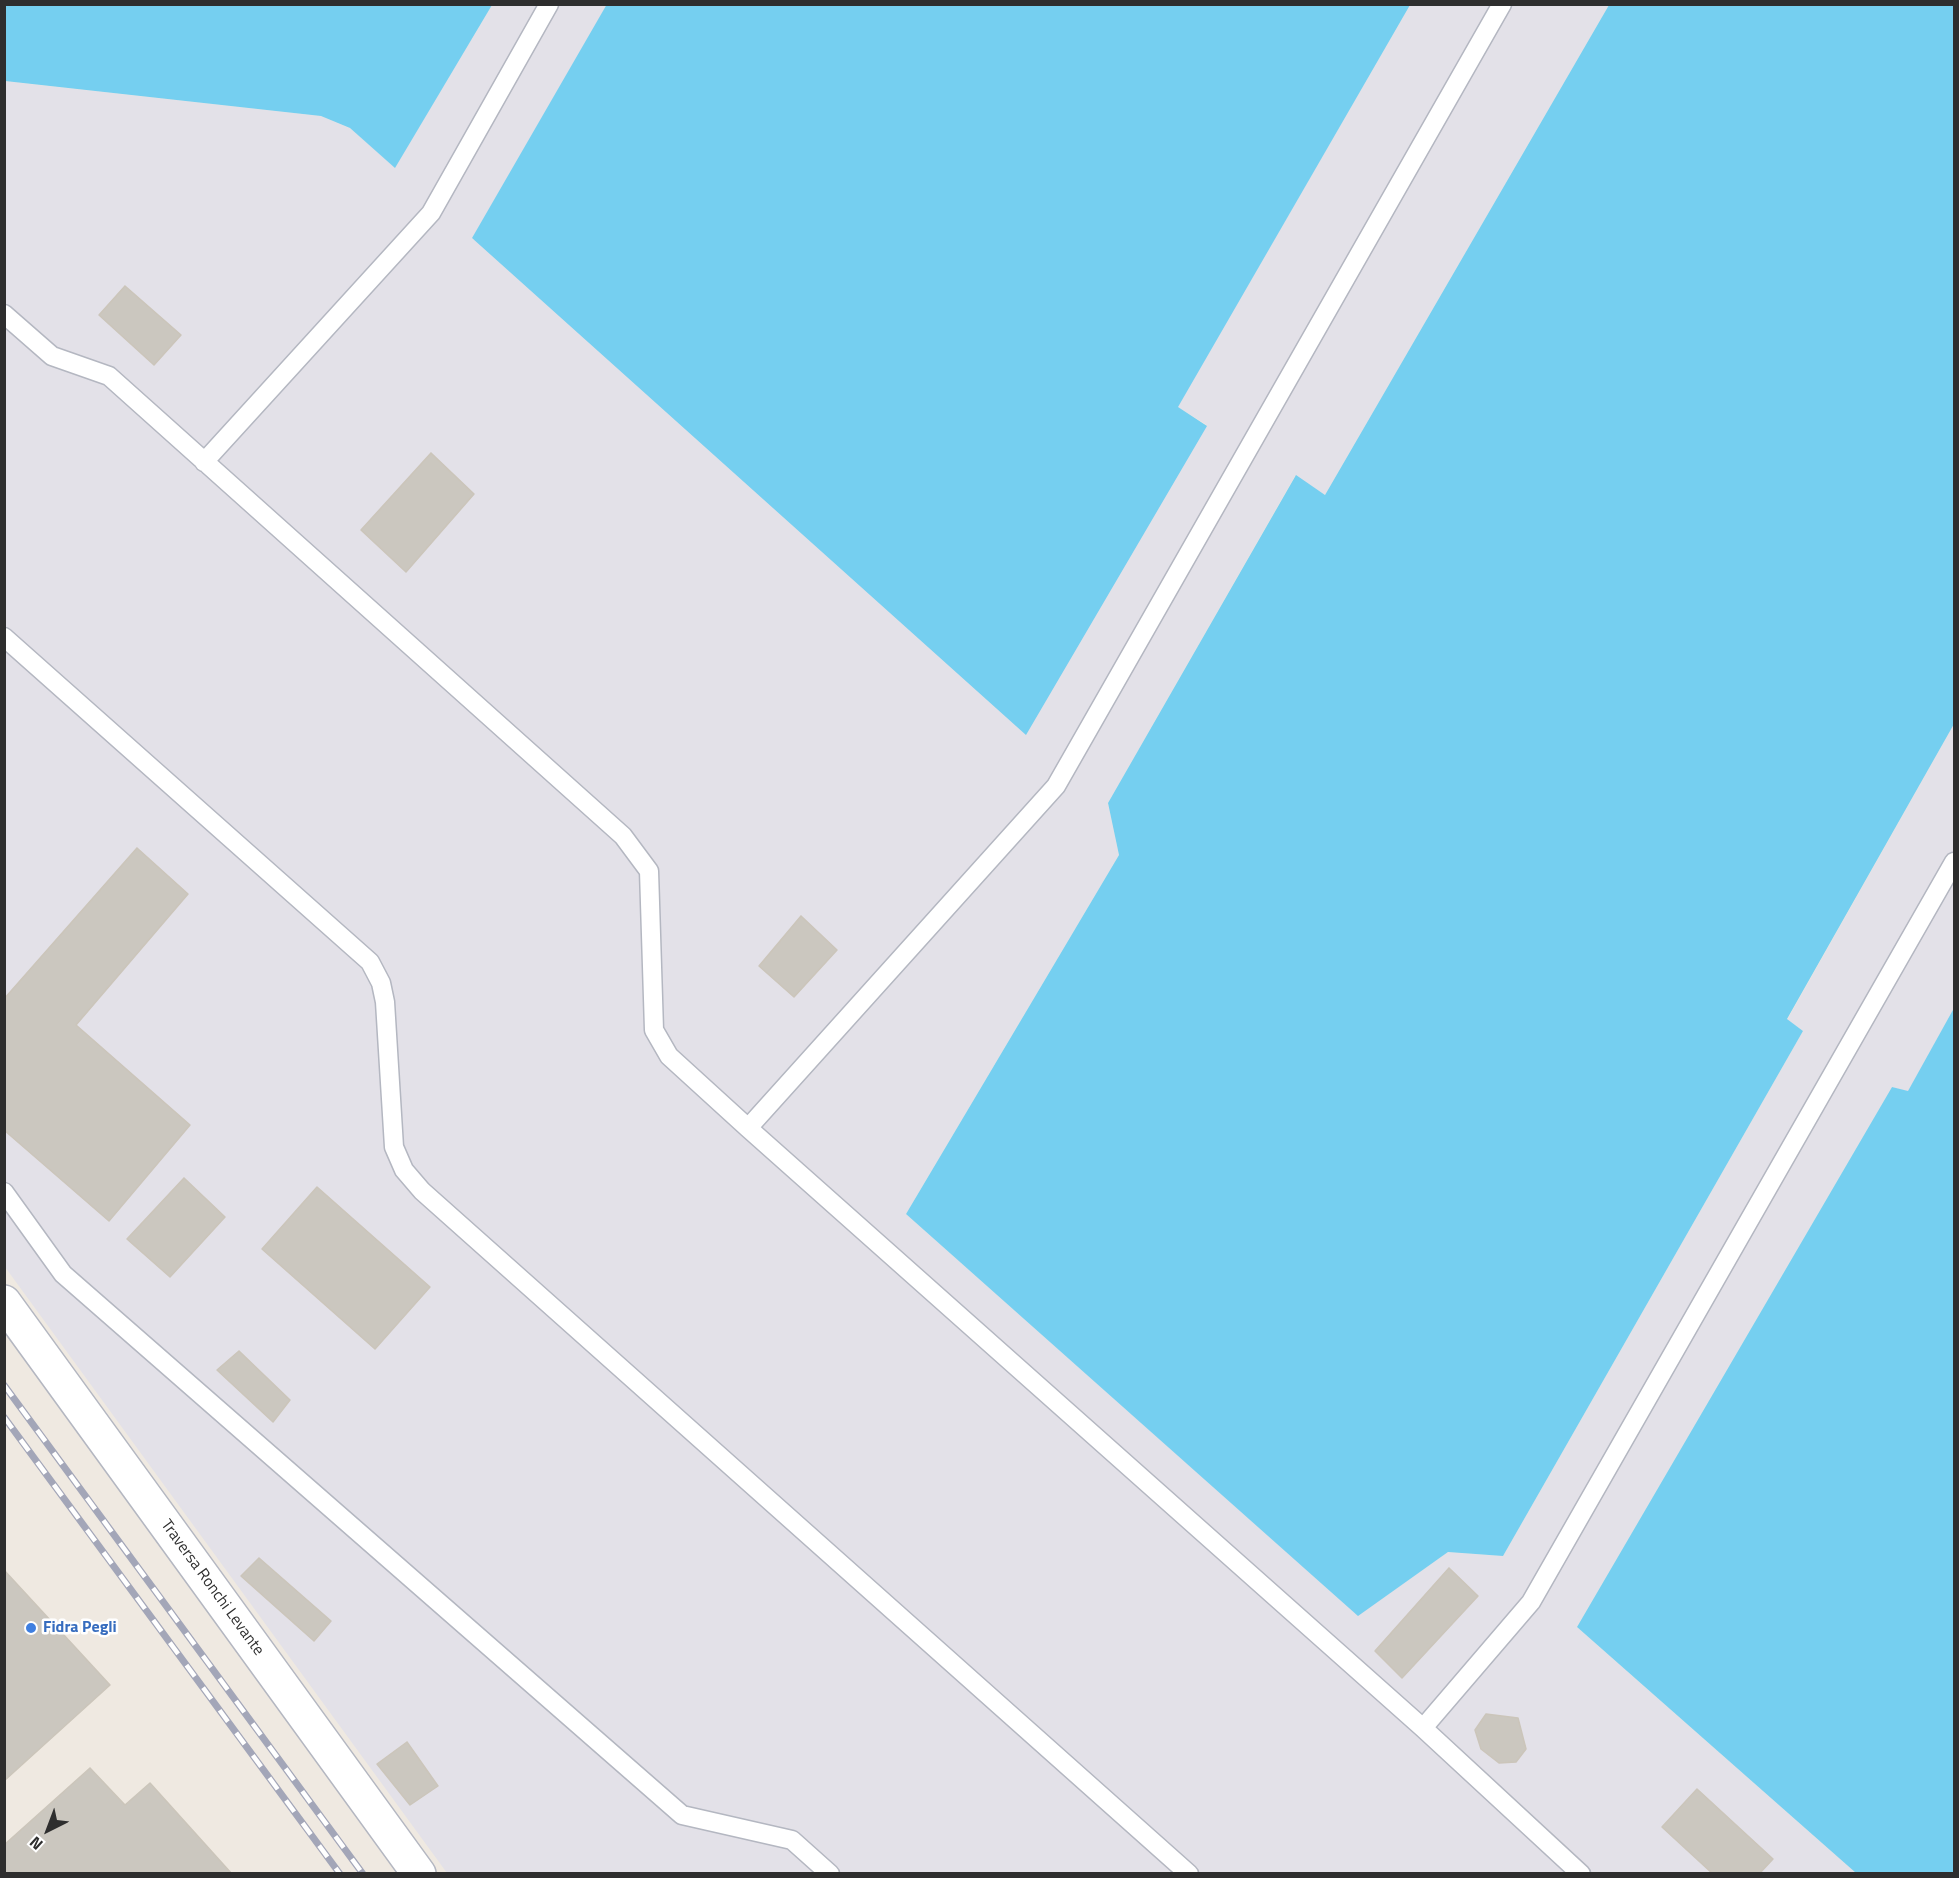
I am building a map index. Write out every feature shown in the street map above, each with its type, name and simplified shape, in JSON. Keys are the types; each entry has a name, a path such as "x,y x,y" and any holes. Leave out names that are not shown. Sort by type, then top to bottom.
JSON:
{"street":[{"name":"Traversa Ronchi Levante","path":"4,1302 418,1874"}],"lane":[{"path":"204,462 431,213 549,4"},
{"path":"748,1128 1056,786 1502,4"},
{"path":"4,314 52,356 109,376 623,836 649,871 654,1030 669,1056 1423,1728 1581,1874"},
{"path":"4,637 370,962 381,983 385,1002 394,1148 404,1170 422,1191 1189,1874"},
{"path":"1423,1728 1531,1602 1954,862"},
{"path":"4,1192 63,1274 682,1815 792,1840 830,1874"}],"shaded area":[{"path":"492,5 607,5 472,239 1207,425 1177,407 1410,5 1609,5 1325,495 1295,476 1108,803 1119,855 906,1214 1358,1615 1448,1552 1503,1556 1803,1031 1787,1020 1954,724 1954,1008 1908,1092 1892,1087 1577,1627 1856,1873 447,1873 5,1267 4,81 321,116 350,128 395,167"}],"water":[{"path":"5,4 492,5 395,168 350,128 321,116 5,81"},
{"path":"607,4 1410,5 1178,407 1207,426 1026,735 472,238"},
{"path":"1609,5 1954,5 1954,724 1787,1019 1803,1031 1503,1556 1448,1552 1358,1616 906,1214 1119,855 1108,803 1296,475 1325,495"},
{"path":"1954,1008 1954,1873 1856,1873 1577,1627 1892,1087 1908,1091"}],"building":[{"path":"125,286 181,335 154,365 99,315"},
{"path":"431,453 474,494 406,572 361,530"},
{"path":"137,848 188,894 76,1025 190,1125 109,1221 4,1130 4,999"},
{"path":"801,916 837,950 794,997 759,966"},
{"path":"184,1178 225,1217 170,1277 127,1239"},
{"path":"317,1187 430,1287 375,1349 262,1249"},
{"path":"239,1351 290,1400 273,1422 217,1370"},
{"path":"259,1558 331,1621 314,1641 241,1576"},
{"path":"1449,1568 1478,1596 1402,1678 1375,1651"},
{"name":"Fidra Pegli","path":"4,1570 110,1685 4,1781"},
{"path":"1486,1714 1518,1718 1526,1749 1516,1762 1499,1763 1481,1749 1475,1730"},
{"path":"407,1742 438,1786 410,1805 377,1764"},
{"path":"90,1768 125,1805 150,1783 232,1874 4,1874 4,1845"},
{"path":"1697,1789 1773,1859 1759,1874 1713,1874 1662,1827"}],"railway":[{"path":"4,1385 363,1874"},
{"path":"4,1417 340,1874"}],"place":[{"name":"Fidra Pegli","path":"31,1628"}]}
